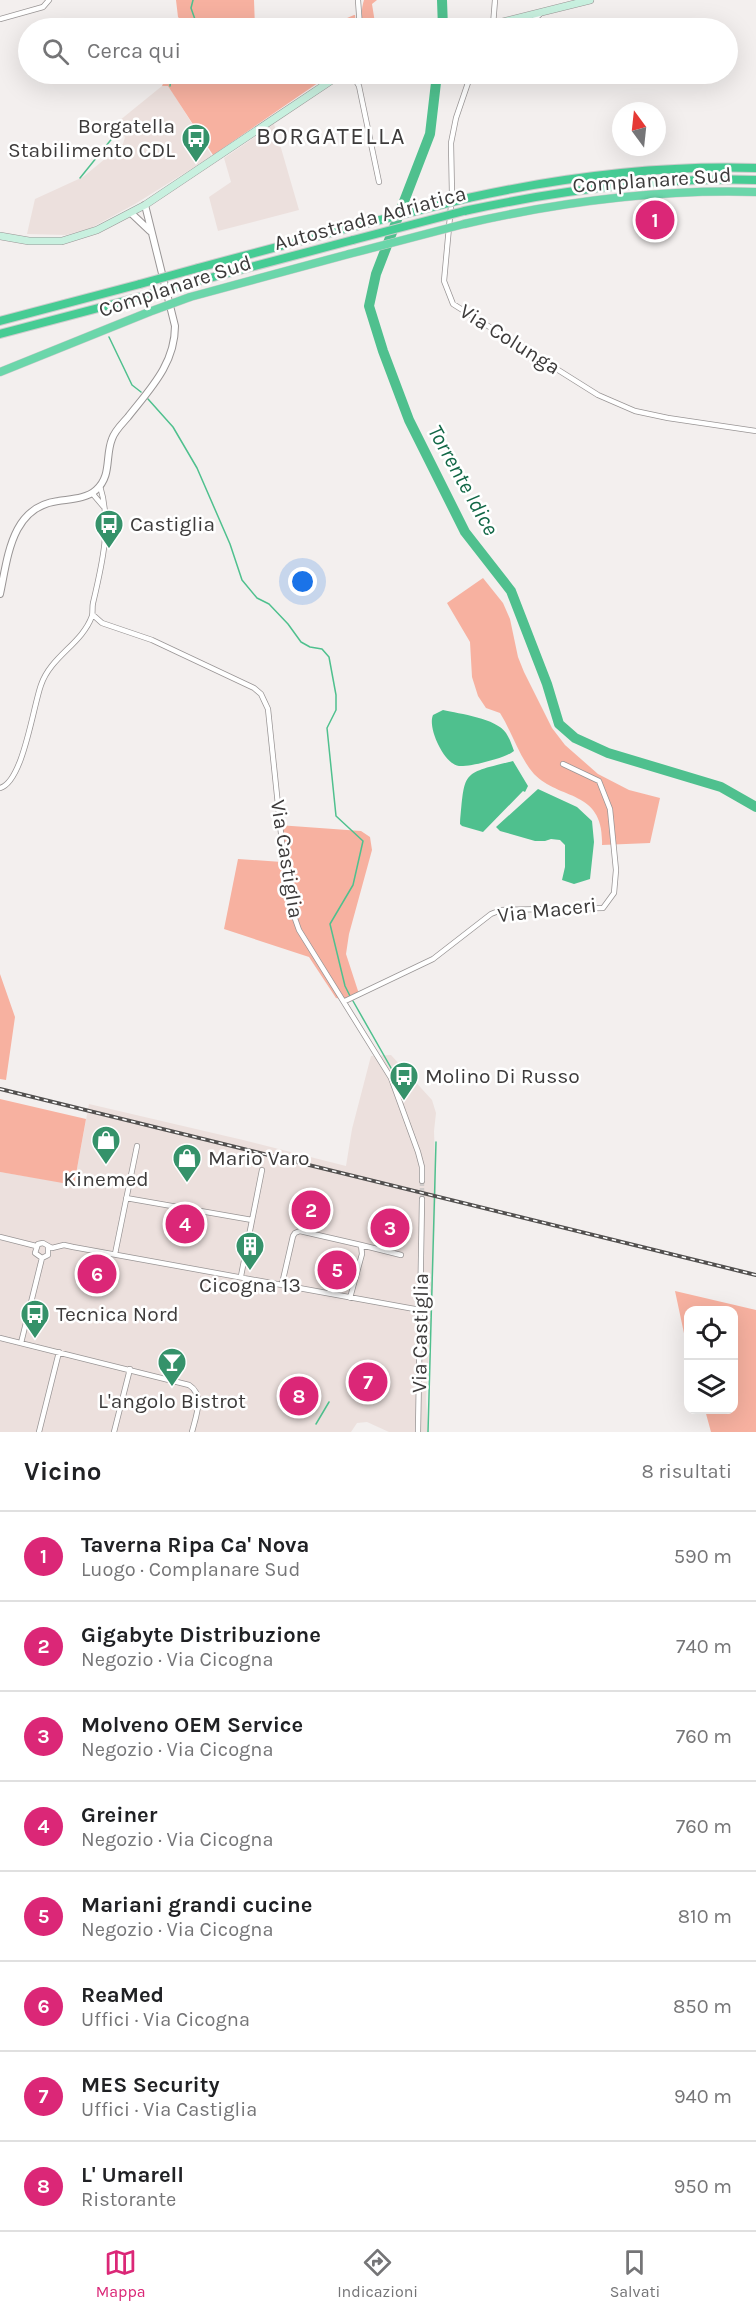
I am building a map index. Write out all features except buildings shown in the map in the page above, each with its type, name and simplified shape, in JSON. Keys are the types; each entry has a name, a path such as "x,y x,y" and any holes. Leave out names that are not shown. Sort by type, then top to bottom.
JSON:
{"highway":[{"name":"Autostrada Adriatica","path":"0,321 356,226 543,182 622,172 756,168"},
{"name":"Autostrada Adriatica","path":"0,334 464,211 601,186 705,179 756,180"},
{"name":"Complanare Sud","path":"0,372 190,297 464,224 543,207 598,199 701,192 756,192"}],"main road":[{"path":"520,18 590,0"},
{"path":"0,236 28,241 62,241 97,230 145,205 326,84"}],"street":[{"path":"0,19 43,7 50,0"},
{"path":"358,0 359,18"},
{"path":"494,18 495,0"},
{"path":"536,18 543,12"},
{"path":"358,84 379,182"},
{"name":"Via Colunga","path":"468,84 456,118 451,143 452,195 444,281 453,304 598,395 635,411 756,431"},
{"path":"0,594 9,550 20,523 43,505 92,493 100,486 107,471 110,445 115,433 160,376 169,361 175,326 145,205"},
{"path":"131,213 146,225 152,234"},
{"path":"0,788 9,782 19,763 29,736 41,685 50,665 74,643 93,615 103,558 104,508 100,486"},
{"path":"92,493 104,508"},
{"name":"Via Castiglia","path":"93,615 102,623 152,640 254,688 261,694 268,709 283,854 293,913 299,930 349,999 391,1078 418,1152 422,1167 422,1181"},
{"name":"Via Maceri","path":"349,999 433,959 491,914 501,910 603,908 614,892 616,870 610,809 599,781 563,764"},
{"path":"115,1254 137,1146"},
{"path":"241,1276 262,1170"},
{"path":"126,1198 252,1220"},
{"name":"Via Castiglia","path":"418,1432 422,1199"},
{"path":"282,1284 295,1233 300,1231 401,1255"},
{"path":"0,1238 32,1243 36,1246 43,1244 48,1248 63,1245 420,1310"},
{"path":"350,1298 362,1254 361,1245"},
{"path":"36,1246 34,1253 42,1258"},
{"path":"21,1343 42,1258 48,1255 48,1248"},
{"path":"0,1338 184,1383 196,1390 198,1405 192,1432"},
{"path":"39,1432 59,1352"},
{"path":"114,1432 130,1369"}],"shaded area":[{"path":"176,0 254,0 255,18 178,17"},
{"path":"364,0 377,0 372,4 374,18 362,18"},
{"path":"163,84 316,84 213,155 168,86 162,86"},
{"path":"168,85 212,156 135,204 91,228 66,235 27,234 35,199 83,177 123,144 125,137 114,125 162,86"},
{"path":"274,124 299,210 218,231 209,197 231,182 224,158"},
{"path":"483,578 503,603 510,619 518,657 524,672 552,728 565,745 598,774 629,790 660,798 650,843 602,845 601,827 596,814 588,805 544,783 534,774 524,760 500,713 486,708 478,696 472,677 470,642 447,603"},
{"path":"443,710 477,717 501,728 510,740 514,751 479,764 459,766 454,764 438,745 433,728 433,715"},
{"path":"513,761 528,786 525,792 523,791 483,832 462,826 460,824 463,793 469,777 483,769"},
{"path":"538,789 577,807 592,821 594,842 590,879 574,884 562,880 565,867 565,845 560,840 535,841 500,831 496,827"},
{"path":"278,825 361,831 370,837 372,850 349,934 346,954 359,994 348,1000 336,998 309,957 224,929 238,859 282,862"},
{"path":"0,974 15,1017 6,1080 0,1079"},
{"path":"391,1055 432,1100 436,1113 432,1306 426,1398 428,1432 389,1432 367,1422 357,1423 351,1432 0,1432 0,1172 74,1184 89,1104 346,1166 352,1129 371,1056"},
{"path":"0,1099 86,1119 74,1185 0,1172"},
{"path":"675,1291 756,1310 756,1432 711,1432 706,1414 738,1414 738,1306 684,1306 684,1333"}],"waterway":[{"path":"193,0 191,8 194,18"},
{"name":"Torrente Idice","path":"442,0 443,18"},
{"name":"Torrente Idice","path":"436,84 430,134 376,274 369,306 409,420 465,532 511,591 547,684 559,724 575,738 608,753 721,787 756,807"},
{"path":"80,178 114,136"},
{"path":"109,337 132,385 141,392"},
{"path":"148,399 173,427 197,468 230,544 242,580 257,598 269,604 301,642 310,647 322,649 329,657 336,695 336,710 327,728 336,816 363,841 353,885 330,924 345,986 350,996"},
{"path":"353,1001 407,1096"},
{"path":"428,1432 436,1142"},
{"path":"316,1424 329,1402"}],"tunnel":[{"path":"422,1181 422,1199"}],"railway":[{"path":"0,1089 756,1275"}],"place":[{"name":"Borgatella Stabilimento CDL","path":"196,164"},
{"name":"Taverna Ripa Ca' Nova","path":"655,220"},
{"name":"Castiglia","path":"109,550"},
{"name":"Molino Di Russo","path":"404,1102"},
{"name":"Kinemed","path":"106,1166"},
{"name":"Mario Varo","path":"187,1184"},
{"name":"Gigabyte Distribuzione","path":"311,1210"},
{"name":"Greiner","path":"185,1224"},
{"name":"Molveno OEM Service","path":"390,1228"},
{"name":"Mariani grandi cucine","path":"337,1270"},
{"name":"Cicogna 13","path":"250,1272"},
{"name":"ReaMed","path":"97,1274"},
{"name":"Tecnica Nord","path":"35,1340"},
{"name":"MES Security","path":"368,1382"},
{"name":"L'angolo Bistrot","path":"172,1388"},
{"name":"L' Umarell","path":"299,1396"}],"district":[{"name":"BORGATELLA","path":"331,136"}]}
